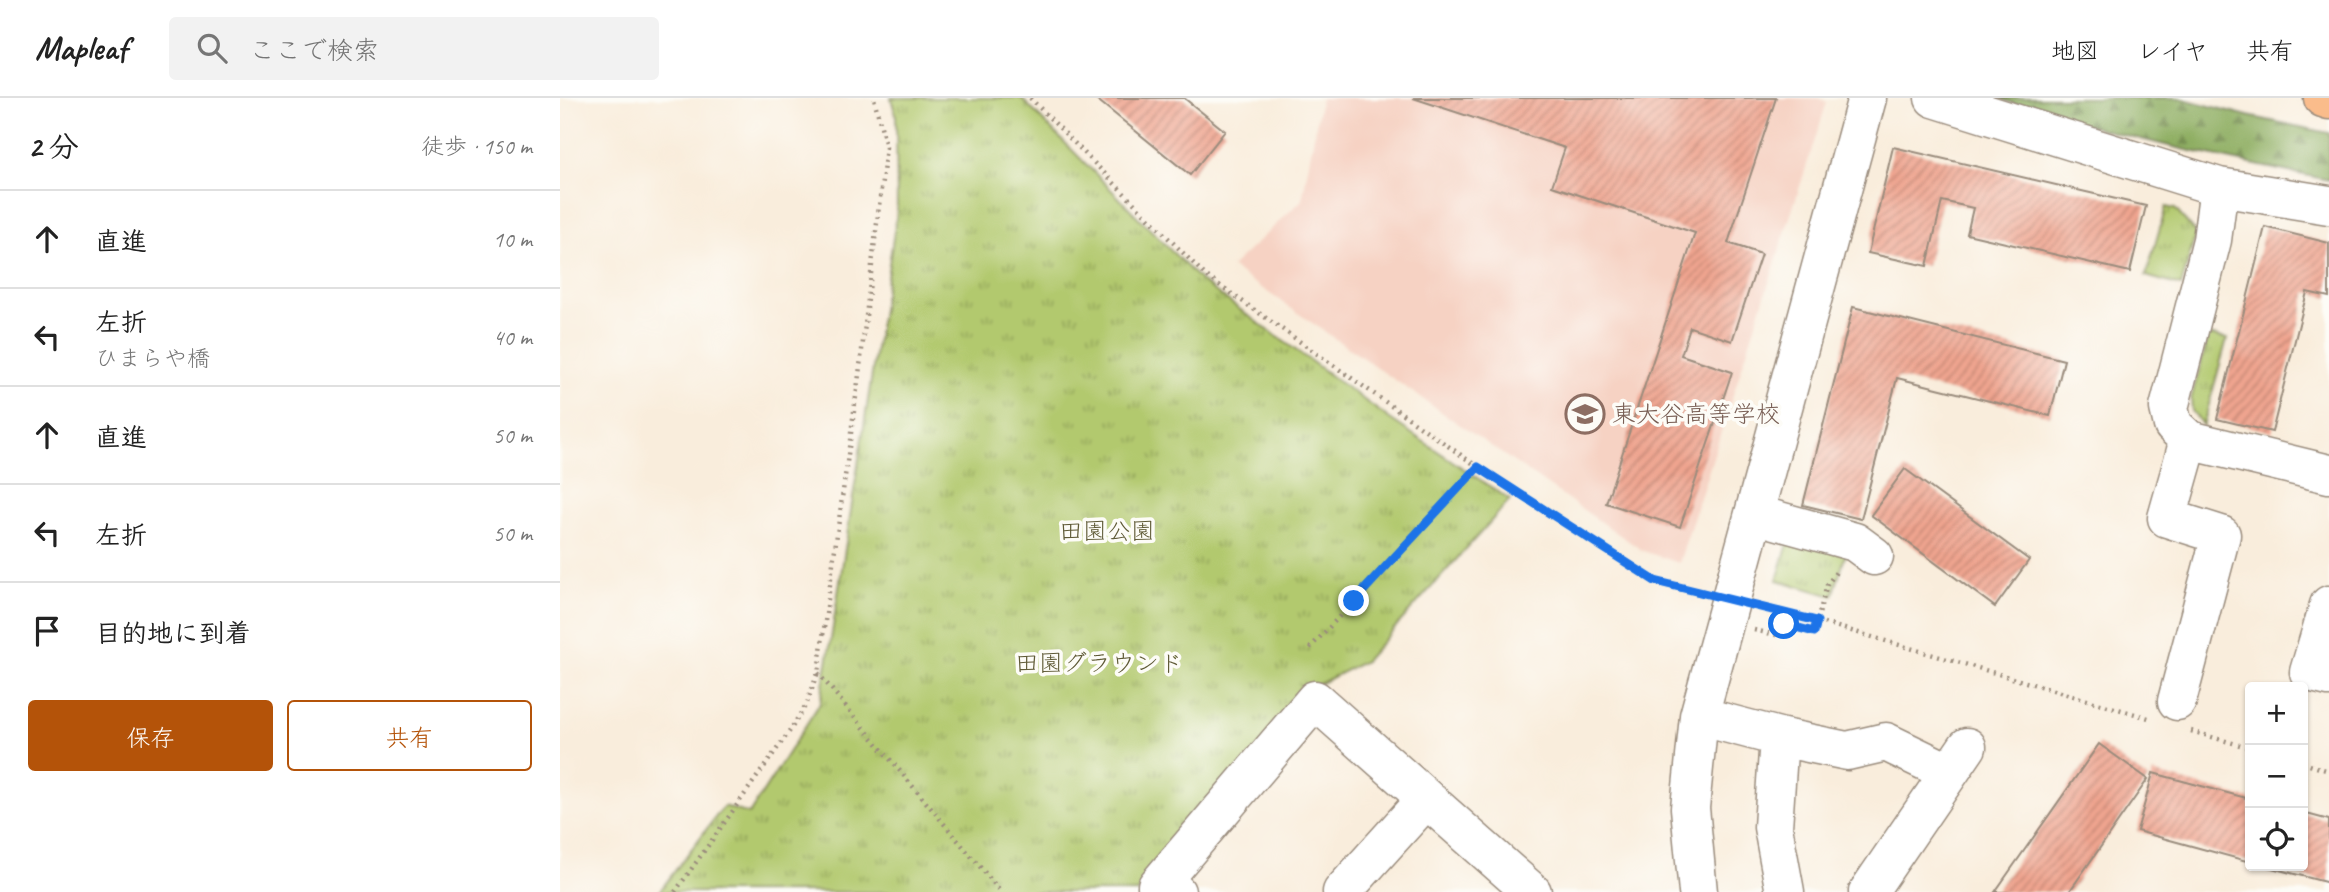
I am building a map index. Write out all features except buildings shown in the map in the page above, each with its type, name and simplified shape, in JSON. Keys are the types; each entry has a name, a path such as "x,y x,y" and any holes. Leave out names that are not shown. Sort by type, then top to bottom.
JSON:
{"main road":[{"path":"2323,98 2329,100"}],"street":[{"path":"1698,892 1690,808 1699,716 1867,98"},
{"path":"1934,98 2219,187 2329,205"},
{"path":"2219,187 2212,240 2169,408 2173,425 2189,440 2329,474"},
{"path":"2173,717 2221,535 2167,519 2189,440"},
{"path":"1754,514 1855,542 1874,556"},
{"path":"2329,605 2309,672 2329,677"},
{"path":"1176,892 1157,886 1315,700 1532,892"},
{"path":"1699,716 1847,751 1886,742 1957,759 1868,892"},
{"path":"1779,737 1773,827 1786,892"},
{"path":"1342,892 1426,799"}],"path":[{"path":"675,892 789,732 807,703 817,672 859,375 886,147 874,98"},
{"path":"1030,98 1205,275 1478,467 1655,581 1797,615 2173,717 2245,746"},
{"path":"1310,648 1478,467"},
{"path":"1751,642 1754,630 1781,636 1784,624 1814,632 1827,585"},
{"path":"817,672 1000,892"},
{"path":"2308,765 2329,771"}],"shaded area":[{"name":"東大谷高等学校","path":"1321,98 1818,98 1827,102 1679,563 1643,551 1231,267 1302,200"}],"green space":[{"name":"田園公園","path":"891,98 1021,98 1201,281 1390,419 1510,500 1365,661 1307,690 1138,892 659,892 724,806 749,814 820,703 897,212 896,116"},
{"path":"1997,98 2180,98 2329,133 2329,180 2162,144"},
{"path":"2166,207 2175,209 2196,233 2181,286 2146,276"},
{"path":"2209,335 2227,339 2203,426 2192,411 2191,399"},
{"path":"1791,534 1847,550 1833,596 1777,580"}],"place":[{"name":"東大谷高等学校","path":"1585,414"}],"route":[{"path":"1354,601 1478,467 1655,581 1817,621 1814,632 1784,624"}],"park label":[{"name":"田園グラウンド","path":"1099,663"}]}
